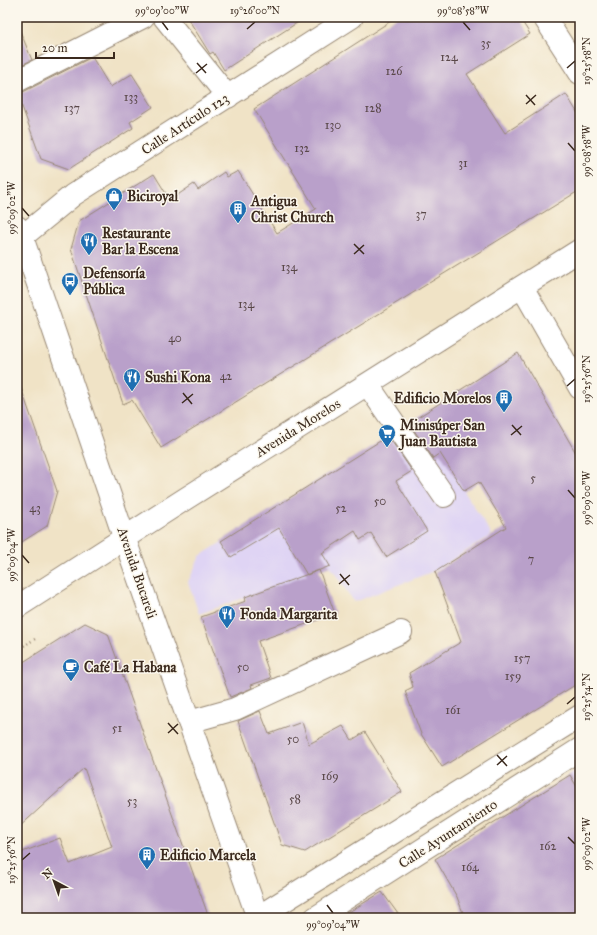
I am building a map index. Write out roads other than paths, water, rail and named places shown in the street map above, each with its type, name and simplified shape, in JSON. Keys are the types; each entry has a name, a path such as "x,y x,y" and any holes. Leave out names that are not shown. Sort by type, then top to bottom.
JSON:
{"main road":[{"path":"17,81 143,17"},
{"path":"164,17 228,97"},
{"name":"Calle Artículo 123","path":"19,235 74,195 352,17"},
{"path":"544,17 580,73"},
{"name":"Avenida Bucareli","path":"19,235 258,917"},
{"name":"Avenida Morelos","path":"17,607 27,596 124,538 580,250"},
{"path":"522,287 580,388"},
{"path":"368,384 444,496"},
{"path":"189,722 235,709 401,632"},
{"path":"258,917 580,716"},
{"name":"Calle Ayuntamiento","path":"315,918 580,749"}],"place":[{"name":"Biciroyal","path":"114,211"},
{"name":"Antigua Christ Church","path":"238,224"},
{"name":"Restaurante Bar la Escena","path":"89,256"},
{"name":"Defensoría Pública","path":"70,296"},
{"name":"Sushi Kona","path":"132,392"},
{"name":"Edificio Morelos","path":"504,413"},
{"name":"Minisúper San Juan Bautista","path":"387,448"},
{"name":"Fonda Margarita","path":"227,629"},
{"name":"Café La Habana","path":"71,682"},
{"name":"Edificio Marcela","path":"147,870"}]}
